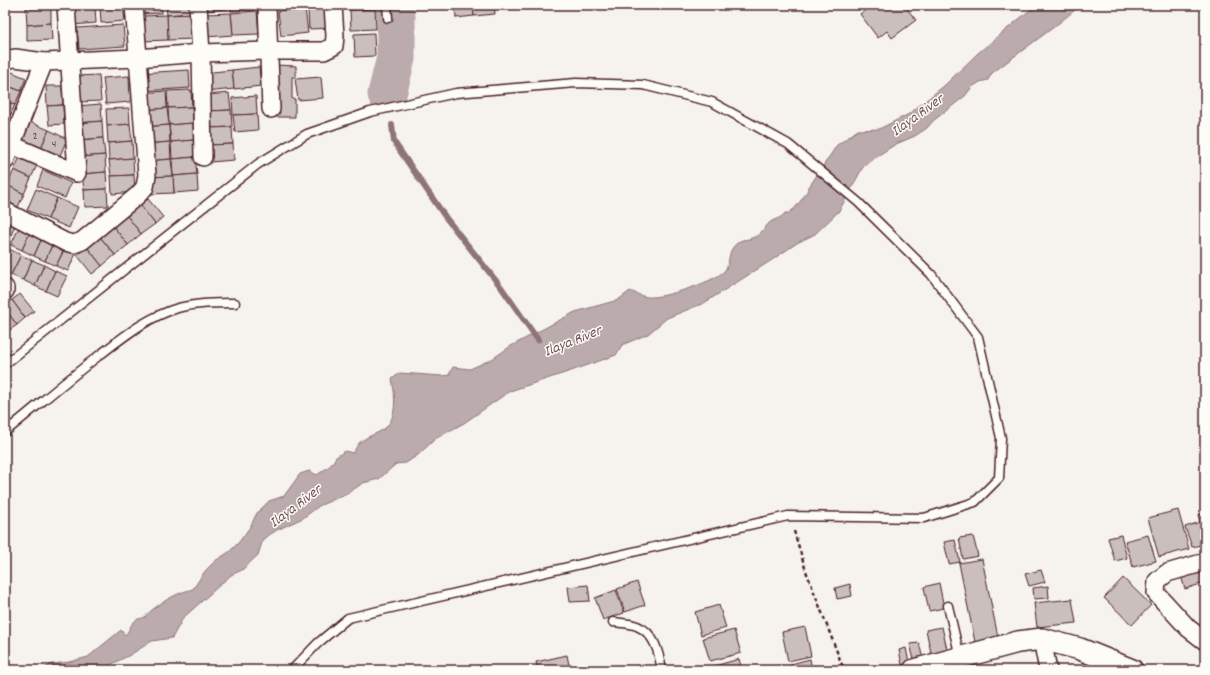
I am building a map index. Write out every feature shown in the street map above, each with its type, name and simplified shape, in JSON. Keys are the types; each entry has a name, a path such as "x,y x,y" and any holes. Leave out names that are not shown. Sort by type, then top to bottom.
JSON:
{"street":[{"path":"44,62 8,153 77,173 66,5"},
{"path":"5,211 65,242 74,244 82,240 138,196 145,187 147,175 134,5"},
{"path":"198,5 201,53 203,157"},
{"path":"267,5 272,109"},
{"path":"8,55 44,62 137,58 201,53 324,51 334,46 335,36 333,5"},
{"path":"1205,562 1167,573 1157,581 1156,593 1188,628 1205,641"},
{"path":"1188,628 1205,623"},
{"path":"1042,639 1048,670"},
{"path":"914,670 1018,642 1042,639 1080,648 1132,670"}],"lane":[{"path":"387,5 388,18"},
{"path":"5,364 258,164 307,134 370,112 456,93 576,83 643,85 712,102 788,144 858,202 931,274 978,337 1001,438 999,478 975,502 924,518 788,516 348,618 318,643 292,670"},
{"path":"5,432 125,335 151,319 177,309 202,303 235,303"},
{"path":"948,606 960,658"},
{"path":"613,622 638,626 649,634 658,648 662,670"}],"path":[{"path":"788,516 806,571 844,670"}],"water":[{"name":"Ilaya River","path":"1036,5 1081,5 992,73 988,80 980,82 972,87 965,96 933,121 927,128 915,136 896,144 863,167 839,211 815,234 797,243 704,303 667,318 648,334 622,345 616,355 510,391 464,423 435,439 418,455 406,463 396,464 379,479 363,483 348,493 319,506 303,518 277,530 263,539 258,555 242,570 231,575 183,618 172,638 152,641 130,655 100,670 41,670 52,664 69,662 88,657 121,630 125,635 135,621 145,617 161,603 171,597 193,589 205,571 239,542 250,527 257,513 269,501 284,496 300,474 309,471 317,475 331,465 336,457 345,451 353,453 360,442 384,429 392,419 394,392 392,379 400,373 442,376 449,375 453,367 470,369 492,359 511,346 575,312 618,300 630,291 647,297 654,297 688,289 720,275 727,266 732,248 735,245 741,240 755,237 770,222 781,217 785,213 789,213 796,207 837,145 858,130 879,129 909,114 945,85 978,53"}],"building":[{"path":"25,5 51,5 51,7 26,8"},
{"path":"71,5 95,5 95,6 72,8"},
{"path":"123,5 125,21 101,23 100,6"},
{"path":"137,5 161,5 162,13 138,14"},
{"path":"166,5 190,5 190,13 167,15"},
{"path":"204,5 227,5 228,9 204,11"},
{"path":"230,5 254,5 254,10 231,11"},
{"path":"349,5 375,5 375,9 350,10"},
{"path":"455,5 473,5 474,16 456,18"},
{"path":"473,5 494,5 495,14 474,16"},
{"path":"872,5 904,5 916,20 892,38 887,31 878,38 860,14"},
{"path":"95,6 96,23 73,25 72,8"},
{"path":"51,7 51,23 27,25 26,8"},
{"path":"305,8 308,33 281,36 278,11"},
{"path":"331,9 332,28 309,29 308,10"},
{"path":"375,9 376,29 351,30 350,10"},
{"path":"257,11 259,34 233,35 231,13"},
{"path":"231,13 233,35 206,37 205,14"},
{"path":"191,14 193,39 168,40 167,15"},
{"path":"167,15 168,40 143,41 142,16"},
{"path":"51,23 52,40 27,41 27,25"},
{"path":"123,25 125,46 79,49 77,28"},
{"path":"374,33 375,56 355,57 354,34"},
{"path":"276,65 296,66 296,77 292,77 292,99 295,99 295,117 275,117"},
{"path":"259,67 261,86 234,89 232,70"},
{"path":"7,70 26,78 21,91 5,85 5,75"},
{"path":"189,70 190,88 142,91 140,73"},
{"path":"232,70 234,89 206,92 203,73"},
{"path":"99,75 101,101 78,102 77,76"},
{"path":"129,76 130,102 106,104 103,78"},
{"path":"321,77 323,98 298,100 295,79"},
{"path":"5,85 21,91 15,105 5,101"},
{"path":"46,86 62,86 63,105 47,106"},
{"path":"191,90 192,107 168,108 167,91"},
{"path":"166,91 167,108 144,110 142,93"},
{"path":"229,93 231,110 207,111 206,95"},
{"path":"256,96 257,114 233,115 232,98"},
{"path":"5,101 15,105 9,118 5,116"},
{"path":"101,104 102,121 78,123 77,106"},
{"path":"63,105 64,124 49,125 47,106"},
{"path":"192,107 193,123 169,125 168,108"},
{"path":"129,108 130,124 107,126 106,109"},
{"path":"167,108 169,125 145,127 144,110"},
{"path":"231,110 232,127 208,128 207,111"},
{"path":"257,114 258,130 235,132 233,115"},
{"path":"102,121 103,138 80,140 78,123"},
{"path":"30,122 49,130 40,150 22,142"},
{"path":"193,123 194,140 171,142 169,125"},
{"path":"130,124 132,141 108,143 107,126"},
{"path":"169,125 170,142 146,144 145,127"},
{"path":"232,127 233,144 209,145 208,128"},
{"path":"49,130 67,139 59,158 40,150"},
{"path":"103,138 105,155 81,157 80,140"},
{"path":"194,140 195,157 172,159 171,142"},
{"path":"132,141 133,158 109,160 108,143"},
{"path":"170,142 171,159 148,161 146,144"},
{"path":"233,144 234,160 211,162 209,145"},
{"path":"21,155 38,163 31,178 14,170"},
{"path":"105,155 106,172 82,174 81,157"},
{"path":"195,157 197,174 173,176 172,159"},
{"path":"133,158 134,175 111,176 109,160"},
{"path":"171,159 173,176 149,177 148,161"},
{"path":"14,170 31,178 24,194 7,185"},
{"path":"43,170 71,183 65,198 37,186"},
{"path":"106,172 107,189 84,190 82,174"},
{"path":"197,174 198,191 174,193 173,176"},
{"path":"134,175 135,192 112,194 111,176"},
{"path":"173,176 174,193 150,194 149,177"},
{"path":"7,185 24,194 17,209 5,203 5,189"},
{"path":"36,189 57,198 48,219 27,210"},
{"path":"107,189 108,206 85,207 84,190"},
{"path":"57,198 78,207 69,228 48,219"},
{"path":"148,199 163,217 155,224 140,205"},
{"path":"140,205 155,224 141,234 127,216"},
{"path":"127,216 141,234 128,245 113,226"},
{"path":"5,218 16,223 10,238 5,236"},
{"path":"20,225 31,230 22,250 11,245"},
{"path":"113,226 128,245 115,255 100,237"},
{"path":"31,230 43,236 34,256 22,250"},
{"path":"5,236 10,238 5,249"},
{"path":"43,236 54,241 45,261 34,256"},
{"path":"100,237 115,255 102,266 87,247"},
{"path":"54,241 66,246 56,266 45,261"},
{"path":"66,246 77,251 68,271 56,266"},
{"path":"87,247 102,266 92,274 77,255"},
{"path":"9,249 21,255 11,275 5,272 5,259"},
{"path":"21,255 32,260 23,280 11,275"},
{"path":"32,260 44,265 35,286 23,280"},
{"path":"44,265 55,271 46,291 35,286"},
{"path":"55,271 67,276 57,296 46,291"},
{"path":"20,294 34,311 25,318 12,300"},
{"path":"12,300 25,318 17,325 5,309 5,306"},
{"path":"5,309 17,325 8,331 5,327"},
{"path":"1178,510 1189,549 1159,557 1148,518"},
{"path":"1205,513 1205,544 1192,547 1185,527 1200,522 1198,515"},
{"path":"1121,535 1127,558 1115,561 1108,538"},
{"path":"1148,535 1156,561 1133,567 1125,541"},
{"path":"973,536 978,556 963,559 959,538"},
{"path":"955,540 960,562 949,564 944,542"},
{"path":"982,559 999,642 976,647 959,563"},
{"path":"1041,570 1045,582 1029,586 1025,574"},
{"path":"1201,571 1204,583 1185,589 1181,576"},
{"path":"1123,578 1151,605 1132,625 1104,598"},
{"path":"637,582 645,605 625,612 617,589"},
{"path":"939,583 944,608 929,611 924,587"},
{"path":"850,584 852,596 837,599 835,588"},
{"path":"588,585 590,601 570,602 568,587"},
{"path":"1048,586 1049,598 1034,599 1033,588"},
{"path":"616,590 624,613 603,620 595,598"},
{"path":"1072,599 1076,623 1037,627 1034,603"},
{"path":"719,605 726,628 701,635 695,612"},
{"path":"805,627 811,656 788,661 782,632"},
{"path":"942,627 948,654 932,657 926,630"},
{"path":"734,630 741,653 710,661 703,638"},
{"path":"919,643 923,659 914,660 910,644"},
{"path":"906,648 909,663 902,665 899,650"},
{"path":"567,655 570,670 538,670 536,662"},
{"path":"739,659 742,670 712,670 711,667"},
{"path":"810,659 812,670 793,670 791,664"}],"waterway":[{"path":"387,94 396,58 396,17 394,5"},
{"name":"Ilaya River","path":"392,125 394,142 446,218 501,287 538,340"}]}
